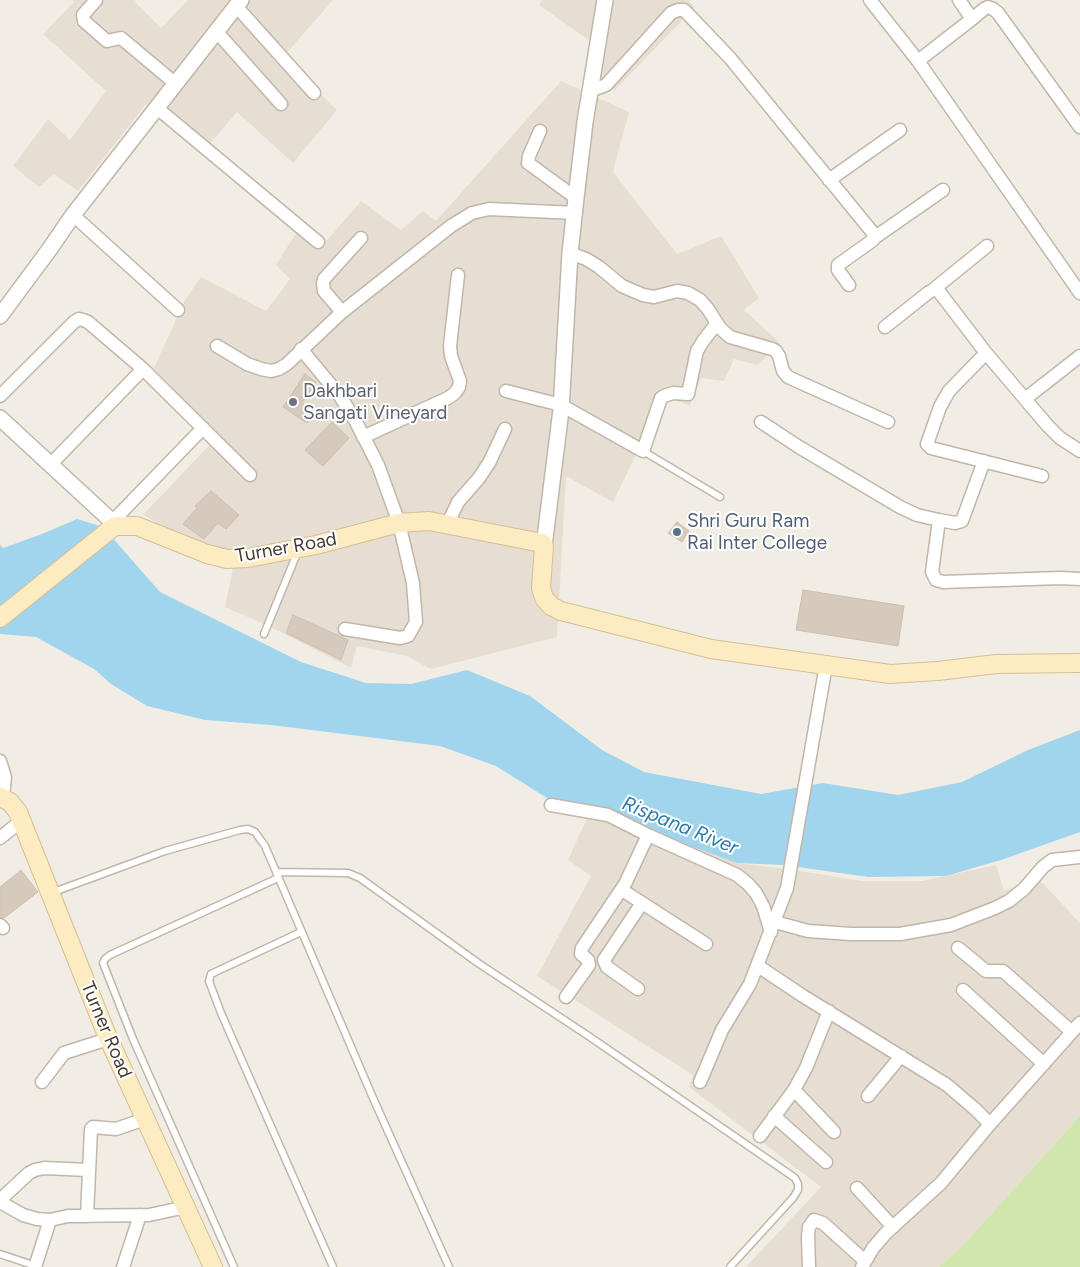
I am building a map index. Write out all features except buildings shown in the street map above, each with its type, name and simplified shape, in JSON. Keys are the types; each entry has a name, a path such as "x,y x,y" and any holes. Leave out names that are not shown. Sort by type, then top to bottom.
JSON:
{"main road":[{"name":"Turner Road","path":"113,525 137,526 207,554 227,559 248,558 300,548 400,523 429,521 542,543 544,546"},
{"path":"0,618 113,525"},
{"path":"544,546 541,588 544,598 551,606 561,611 711,649 890,674 938,671 996,664 1080,663"},
{"name":"Turner Road","path":"2,797 10,802 18,812 108,1039 213,1267"}],"street":[{"path":"96,0 83,15 84,21 107,41 121,38 176,84"},
{"path":"544,546 561,405 570,253 576,213 576,198 590,91 605,0"},
{"path":"870,0 918,62 1080,293"},
{"path":"959,0 972,19"},
{"path":"2,309 49,250 73,214 238,3 314,93"},
{"path":"918,62 984,9 988,7 993,9 998,13 1080,127"},
{"path":"590,91 606,85 671,13 684,10 730,58 873,233 874,238"},
{"path":"216,31 281,104"},
{"path":"157,108 318,242"},
{"path":"829,180 900,130"},
{"path":"540,131 528,156 528,163 576,198"},
{"path":"849,286 838,270 838,265 943,190"},
{"path":"217,346 247,364 271,371 287,364 342,312 451,226 472,213 489,209 576,213"},
{"path":"73,214 178,310"},
{"path":"342,312 324,291 324,279 361,238"},
{"path":"885,328 987,246"},
{"path":"570,253 599,266 622,286 643,295 654,297 677,291 688,293 700,300 730,337 776,351 782,371 795,381 888,422"},
{"path":"363,436 448,398 459,387 460,381 451,356 450,346 458,275"},
{"path":"934,289 940,292 986,352 1060,438 1080,451"},
{"path":"0,396 79,319 88,322 143,369 250,475"},
{"path":"506,391 561,405 643,451 661,398 673,393 688,394 697,351 717,323"},
{"path":"301,349 340,396 363,436 381,473 400,523 413,584 416,622 408,636 400,638 346,629"},
{"path":"986,352 949,391 940,407 927,444 931,448 1042,476"},
{"path":"1025,399 1080,356"},
{"path":"50,465 143,369"},
{"path":"0,418 113,525 203,428"},
{"path":"761,422 799,447 900,507 917,515 955,523 962,521 984,461"},
{"path":"447,525 458,502 479,478 489,463 506,429"},
{"path":"939,520 932,572 936,580 943,582 1051,578 1080,579"},
{"path":"700,1082 722,1030 750,984 787,888 826,665"},
{"path":"0,761 5,777 2,797"},
{"path":"551,805 608,815 737,875 756,893 773,927"},
{"path":"0,838 21,821"},
{"path":"566,997 589,965 588,960 581,954 582,948 622,890 648,835"},
{"path":"773,927 851,934 900,934 952,925 1008,901 1024,889 1052,860 1080,857"},
{"path":"622,890 706,944"},
{"path":"638,989 607,967 604,960 642,903"},
{"path":"809,1267 808,1236 809,1227 814,1220 823,1223 864,1264 873,1248 941,1182 1076,1027 1003,971 986,971 958,948"},
{"path":"758,966 947,1086 975,1108 990,1124"},
{"path":"963,990 1044,1064"},
{"path":"760,1136 794,1090 806,1068 829,1011"},
{"path":"42,1082 64,1053 108,1039"},
{"path":"868,1096 901,1056"},
{"path":"794,1090 834,1132"},
{"path":"774,1116 826,1162"},
{"path":"86,1216 90,1129 96,1127 116,1129 145,1119"},
{"path":"88,1170 44,1168 35,1170 28,1173 0,1201 23,1215 50,1220 58,1217 150,1215 186,1207"},
{"path":"857,1188 893,1227"},
{"path":"123,1267 140,1215"},
{"path":"35,1266 50,1220"}],"lane":[{"path":"643,451 720,497"},
{"path":"264,634 300,548"},
{"path":"50,894 165,851 240,830 248,829 255,832 277,875 377,1107 449,1267"},
{"path":"234,1267 133,1039 103,963 104,959 277,875 348,873 360,878 478,963 590,1037 795,1178 798,1190 793,1198 730,1267"},
{"path":"301,932 212,974 209,980 221,1013 333,1267"},
{"path":"0,1254 35,1266"}],"shaded area":[{"path":"72,0 136,0 135,2 161,28 188,0 333,0 283,57 337,110 293,163 237,112 207,147 146,104 78,191 54,174 39,187 13,166 48,119 70,140 106,91 43,34 74,2"},
{"path":"542,0 688,0 695,7 615,90 587,68 590,41 539,5"},
{"path":"561,81 629,112 613,172 677,254 721,236 759,298 744,310 780,343 758,365 734,359 724,381 701,378 690,406 665,396 613,502 566,476 557,637 431,669 406,656 357,646 351,668 273,628 225,607 235,558 173,532 143,515 218,436 154,368 185,300 201,277 266,311 290,279 276,265 300,227 323,245 361,201 401,230 423,211 436,221"},
{"path":"591,809 619,813 649,831 737,863 861,881 922,881 996,865 1004,891 1036,876 1080,923 1080,1116 965,1243 939,1267 746,1267 821,1187 689,1087 693,1075 537,976 591,876 568,860"}],"green space":[{"path":"1080,1116 1080,1267 939,1267 965,1243"}],"water":[{"name":"Rispana River","path":"77,519 103,527 160,592 301,662 366,683 411,684 467,670 530,696 602,750 644,772 761,794 823,783 898,795 962,782 1028,750 1080,730 1080,832 1004,859 946,876 868,877 784,865 737,863 649,831 619,813 555,803 496,766 440,746 271,725 205,720 147,706 111,684 94,669 36,637 0,634 0,545 3,548"}],"place":[{"name":"Dakhbari Sangati Vineyard","path":"293,402"},
{"name":"Shri Guru Ram Rai Inter College","path":"677,532"}]}
